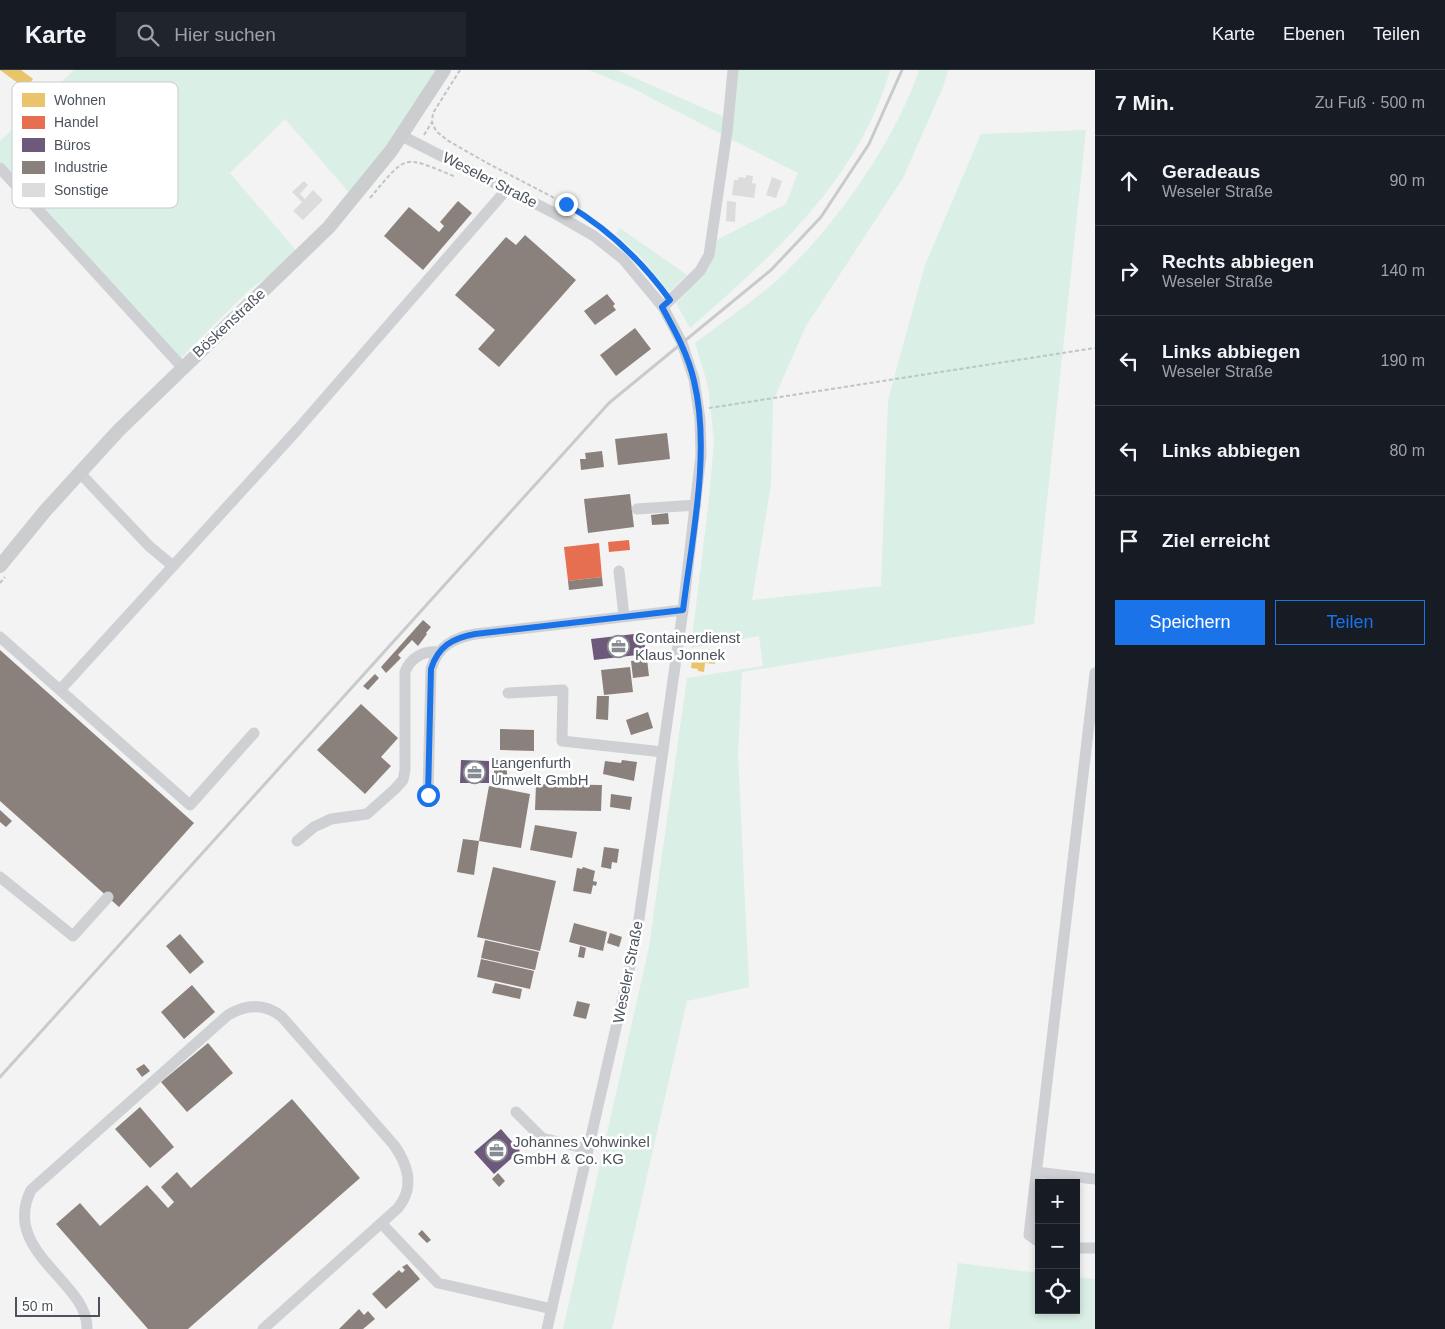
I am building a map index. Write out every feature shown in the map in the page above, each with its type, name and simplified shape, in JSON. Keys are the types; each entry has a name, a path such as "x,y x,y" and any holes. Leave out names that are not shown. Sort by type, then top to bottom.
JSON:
{"main road":[{"name":"Böskenstraße","path":"3,571 79,472 182,367 329,227 402,136 444,70"}],"street":[{"path":"662,307 700,271 709,255 728,132 733,70"},
{"name":"Weseler Straße","path":"402,136 562,218 610,247 639,278 662,307 682,343 698,397 701,436 696,505 636,940 547,1329"},
{"path":"0,168 12,181"},
{"path":"60,690 298,429 507,189"},
{"path":"37,208 182,367"},
{"path":"79,472 149,546 173,566"},
{"path":"637,509 696,505"},
{"path":"619,570 624,616"},
{"path":"428,795 431,669 439,652 450,642 465,636 683,610"},
{"path":"0,637 60,690 186,809 254,733"},
{"path":"296,841 314,827 331,820 368,814 403,780 405,770 405,672 407,666 417,656 429,651 439,652"},
{"path":"1035,1239 1029,1235 1095,680"},
{"path":"508,693 563,690 562,741 663,752"},
{"path":"0,877 73,936 108,897"},
{"path":"87,1329 84,1312 29,1250 21,1236 18,1222 24,1199 31,1190 205,1034 238,1009 264,1007 273,1009 282,1017 404,1159 408,1183 407,1194 398,1208 263,1329"},
{"path":"516,1112 542,1138 588,1150"},
{"path":"1036,1172 1095,1179"},
{"path":"382,1224 429,1277 438,1283 552,1309"},
{"path":"1080,1248 1095,1248"}],"path":[{"path":"460,70 433,113 432,122 436,131 447,140 566,204 604,229"},
{"path":"370,198 395,168 407,161 419,162 462,179"},
{"path":"708,408 790,397 1095,348"},
{"path":"708,404 709,416"},
{"path":"0,583 3,571"}],"green space":[{"path":"74,70 443,70 354,198 285,119 230,173 300,255 250,289 177,362 36,208 178,208 178,82 61,82"},
{"path":"589,70 617,70 724,117 723,135 632,88"},
{"path":"737,70 890,70 876,110 857,147 835,181 781,244 690,328 676,303 709,268 717,240 786,204 798,173 731,139"},
{"path":"919,70 948,70 943,87 903,178 806,326 773,401 771,484 752,600 881,586 888,400 925,265 981,134 1086,130 1034,624 742,672 738,754 749,987 687,1001 612,1329 563,1329 649,947 687,678 763,666 759,636 691,648 714,441 708,386 695,343 768,288 813,244 857,188 876,158 894,128"},
{"path":"12,129 12,181 0,168 0,141"},
{"path":"620,228 687,275 669,292 640,256 616,234"},
{"path":"958,1263 1035,1273 1035,1314 1080,1314 1080,1277 1095,1279 1095,1329 949,1329"}],"building: Wohnen":[{"path":"0,70 21,70 33,79 31,82 16,82"},
{"path":"693,653 716,656 715,664 705,663 704,672 691,668"}],"building: Handel":[{"path":"629,540 630,550 609,552 608,542"},
{"path":"599,543 602,577 568,581 564,547"}],"building: Büros":[{"name":"Containerdienst Klaus Jonnek","path":"643,633 646,654 594,660 591,639"},
{"name":"Langenfurth Umwelt GmbH","path":"461,760 489,761 489,783 460,783"},
{"name":"Johannes Vohwinkel GmbH & Co. KG","path":"501,1129 520,1151 494,1174 474,1152"}],"building: Industrie":[{"path":"458,201 472,213 423,270 384,236 409,207 439,232 444,226 440,222"},
{"path":"525,235 576,280 499,367 478,349 495,330 455,295 506,237 516,245"},
{"path":"607,294 615,304 613,306 616,310 595,325 584,311"},
{"path":"635,328 651,349 616,376 600,355"},
{"path":"667,433 670,459 618,465 615,439"},
{"path":"602,451 604,467 581,470 580,459 586,459 585,453"},
{"path":"630,494 634,527 588,533 584,499"},
{"path":"668,513 669,524 652,525 651,515"},
{"path":"602,577 603,586 569,590 568,581"},
{"path":"423,620 431,627 427,634 418,646 412,640 398,655 401,658 386,673 381,667"},
{"path":"0,650 194,823 119,907 0,801"},
{"path":"647,659 649,676 633,678 631,661"},
{"path":"630,667 633,692 604,695 601,670"},
{"path":"375,674 379,678 368,690 363,686"},
{"path":"597,696 609,696 608,720 596,719"},
{"path":"361,704 398,738 381,757 391,766 365,794 317,750"},
{"path":"648,712 653,728 631,735 626,720"},
{"path":"500,729 534,730 534,751 500,750"},
{"path":"494,760 507,760 507,784 494,783"},
{"path":"622,760 637,762 634,781 603,774 605,761 621,763"},
{"path":"536,784 602,785 601,811 535,810"},
{"path":"489,786 530,794 521,848 479,841"},
{"path":"611,794 632,797 630,810 610,807"},
{"path":"0,810 12,821 6,827 0,822"},
{"path":"535,825 577,832 572,858 530,850"},
{"path":"463,839 479,841 474,875 457,872"},
{"path":"604,847 619,849 617,863 612,862 611,869 601,867"},
{"path":"493,867 556,881 540,951 477,937"},
{"path":"583,867 595,871 593,881 597,882 596,886 593,885 591,894 573,891 577,868 582,869"},
{"path":"574,923 607,932 603,951 569,942"},
{"path":"610,933 622,937 619,947 607,943"},
{"path":"180,934 204,962 190,974 166,946"},
{"path":"485,940 539,952 535,970 481,958"},
{"path":"580,946 586,948 584,958 578,957"},
{"path":"481,959 534,971 530,989 477,977"},
{"path":"495,983 522,989 520,999 492,993"},
{"path":"192,985 215,1012 184,1039 161,1012"},
{"path":"577,1001 590,1004 586,1019 573,1016"},
{"path":"208,1043 233,1073 187,1112 161,1082"},
{"path":"144,1064 150,1071 142,1077 136,1069"},
{"path":"292,1099 360,1178 188,1329 148,1329 56,1224 80,1203 100,1226 147,1185 168,1208 174,1202 161,1187 177,1172 191,1188"},
{"path":"140,1107 174,1147 150,1168 115,1129"},
{"path":"498,1173 505,1181 499,1187 492,1179"},
{"path":"422,1230 431,1240 427,1243 418,1234"},
{"path":"407,1264 420,1279 386,1309 372,1294 399,1270 402,1273 405,1270 402,1267"},
{"path":"359,1309 364,1315 368,1311 375,1319 363,1329 339,1329"}],"building: Sonstige":[{"path":"746,175 753,176 752,183 756,184 754,198 732,195 734,180 738,180 739,177 746,178"},
{"path":"772,177 782,181 776,198 766,195"},
{"path":"304,181 308,185 300,194 305,199 313,190 323,200 303,220 293,211 302,202 292,192"},
{"path":"727,201 736,202 735,222 726,221"}],"railway":[{"path":"0,1077 609,403 771,270 821,217 869,144 902,70"}],"place":[{"name":"Containerdienst Klaus Jonnek","path":"619,647"},
{"name":"Langenfurth Umwelt GmbH","path":"475,772"},
{"name":"Johannes Vohwinkel GmbH & Co. KG","path":"497,1151"}],"route":[{"path":"428,795 431,669 434,659 446,644 455,639 475,634 683,610 701,455 700,418 694,379 682,343 662,307 670,300 657,282 638,258 611,234 590,218 566,204"}]}
